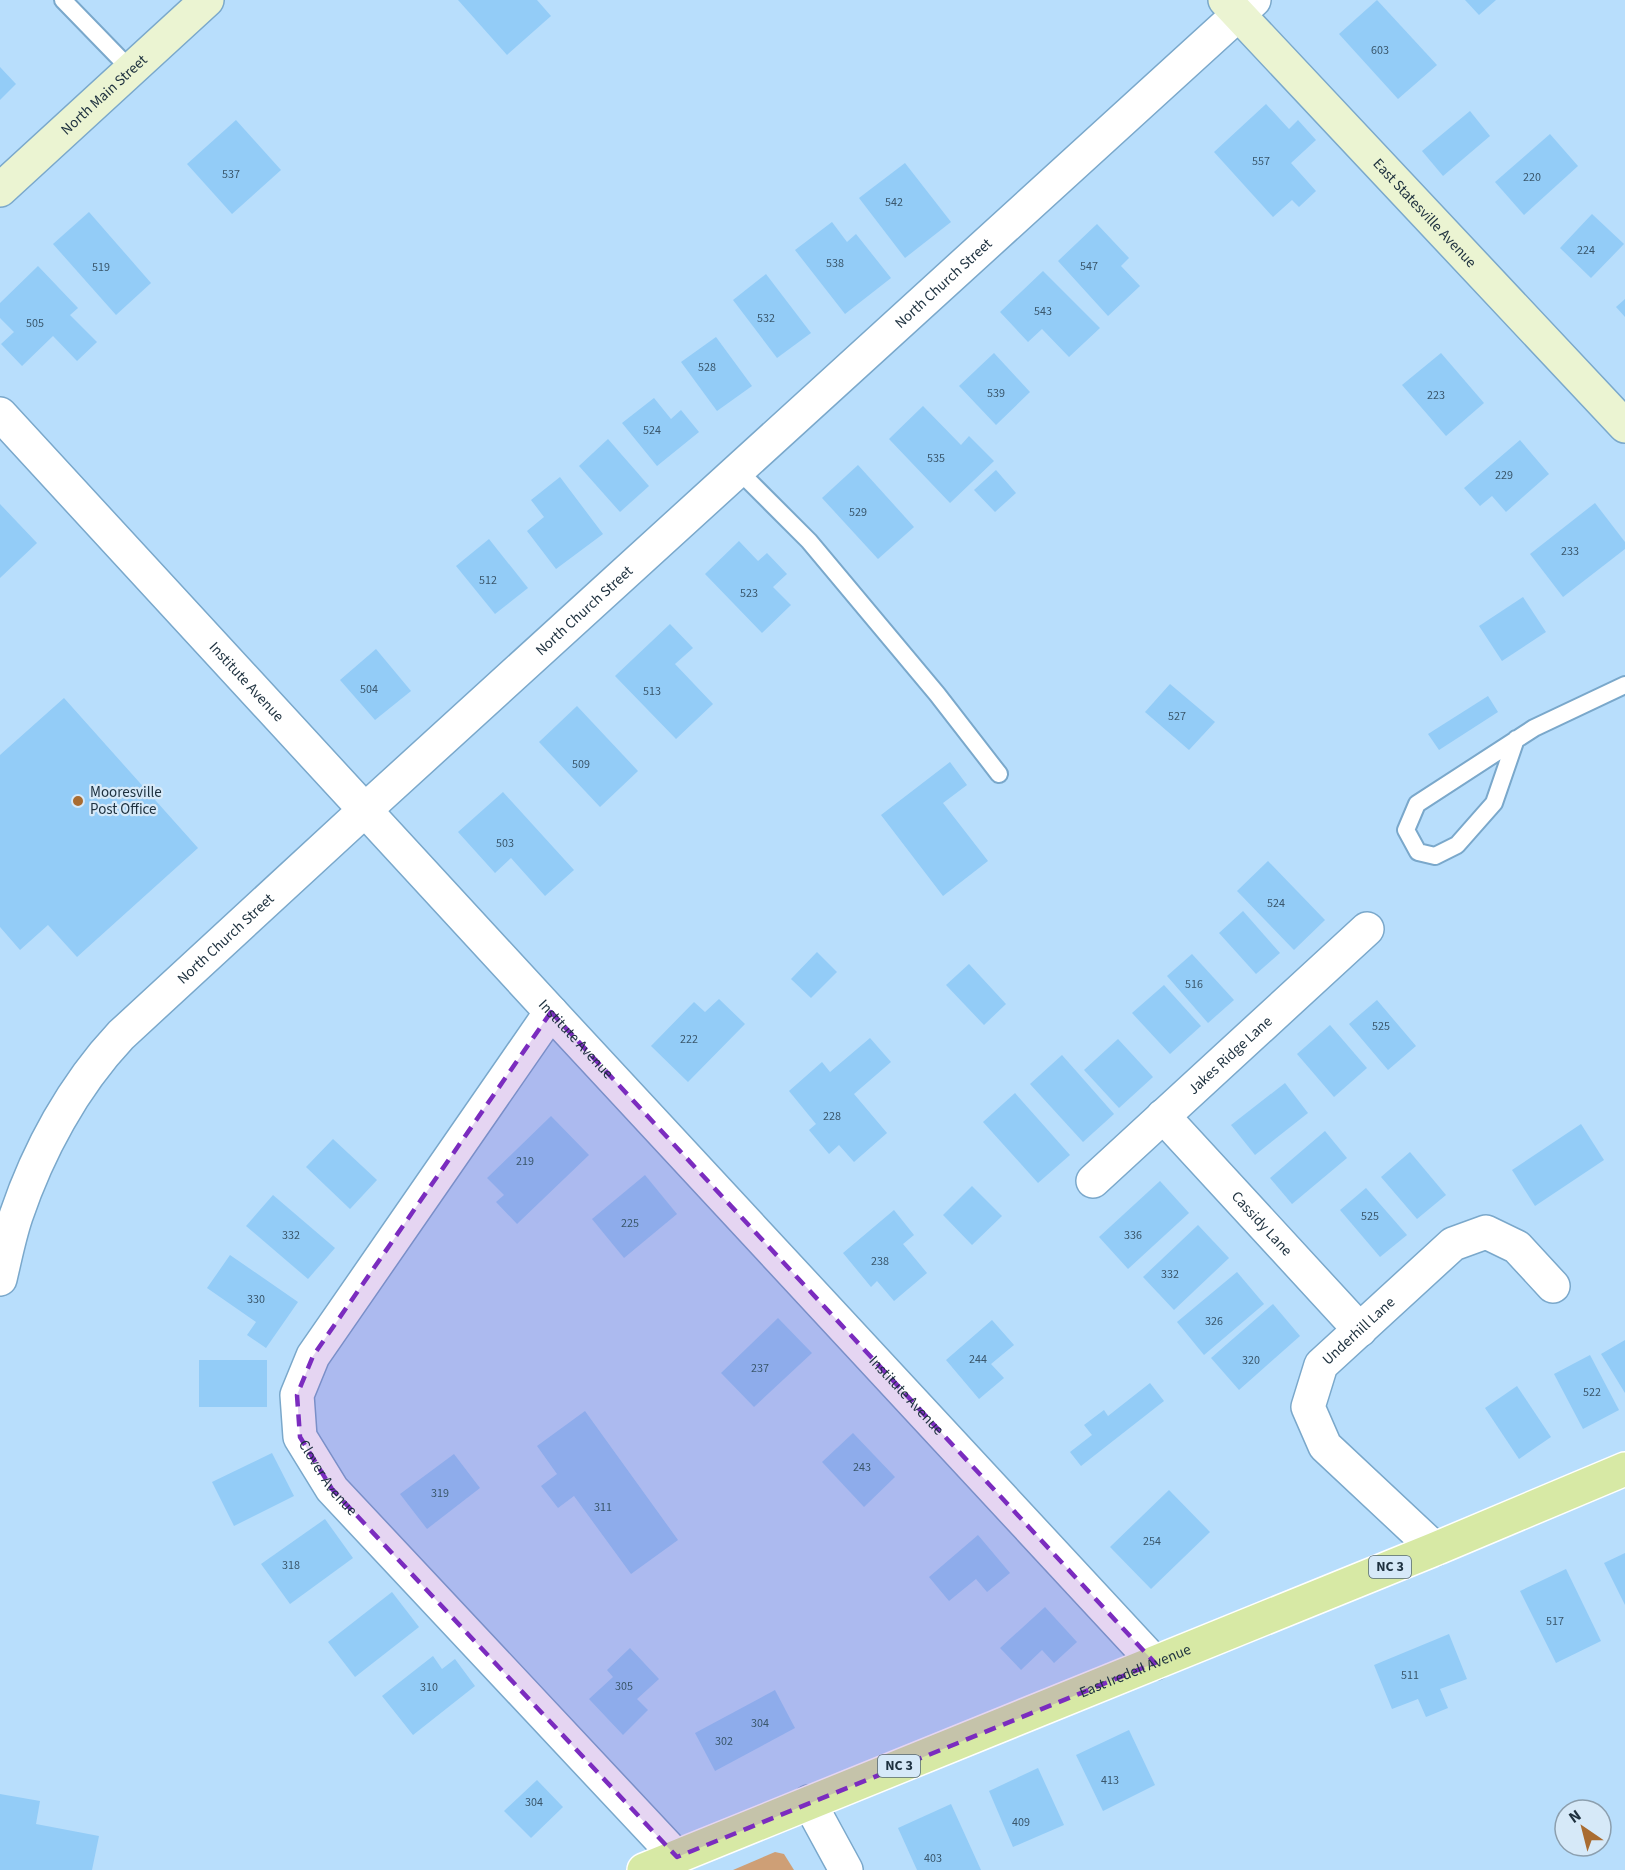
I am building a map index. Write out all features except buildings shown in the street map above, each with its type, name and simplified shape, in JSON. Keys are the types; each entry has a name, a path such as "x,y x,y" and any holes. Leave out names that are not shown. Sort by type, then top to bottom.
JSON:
{"main road":[{"name":"East Iredell Avenue","path":"644,1870 1435,1549 1625,1469"}],"street":[{"name":"North Main Street","path":"0,190 207,0"},
{"name":"East Statesville Avenue","path":"1239,5 1625,426"},
{"name":"North Church Street","path":"0,1279 15,1219 28,1183 66,1106 98,1060 121,1035 364,810 738,470 1239,5"},
{"name":"Institute Avenue","path":"0,414 1155,1663"},
{"name":"Jakes Ridge Lane","path":"1093,1181 1367,929"},
{"name":"Clover Avenue","path":"551,1012 313,1356 297,1395 300,1437 332,1489 677,1857"},
{"name":"Cassidy Lane","path":"1163,1116 1360,1330"},
{"name":"Underhill Lane","path":"1435,1549 1325,1446 1308,1407 1321,1365 1453,1244 1486,1232 1517,1246 1553,1286"},
{"path":"809,1802 846,1870"}],"lane":[{"path":"63,0 130,70"},
{"path":"738,470 809,541 937,694 999,774"},
{"path":"1516,740 1494,803 1457,845 1435,856 1418,852 1406,830 1417,804 1534,728 1625,686"}],"highlighted area":[{"path":"551,1012 1155,1663 677,1857 332,1489 300,1437 297,1395 313,1356"}],"shaded area":[{"path":"775,1852 784,1854 794,1870 733,1870"}],"place":[{"name":"Mooresville Post Office","path":"78,801"}]}
